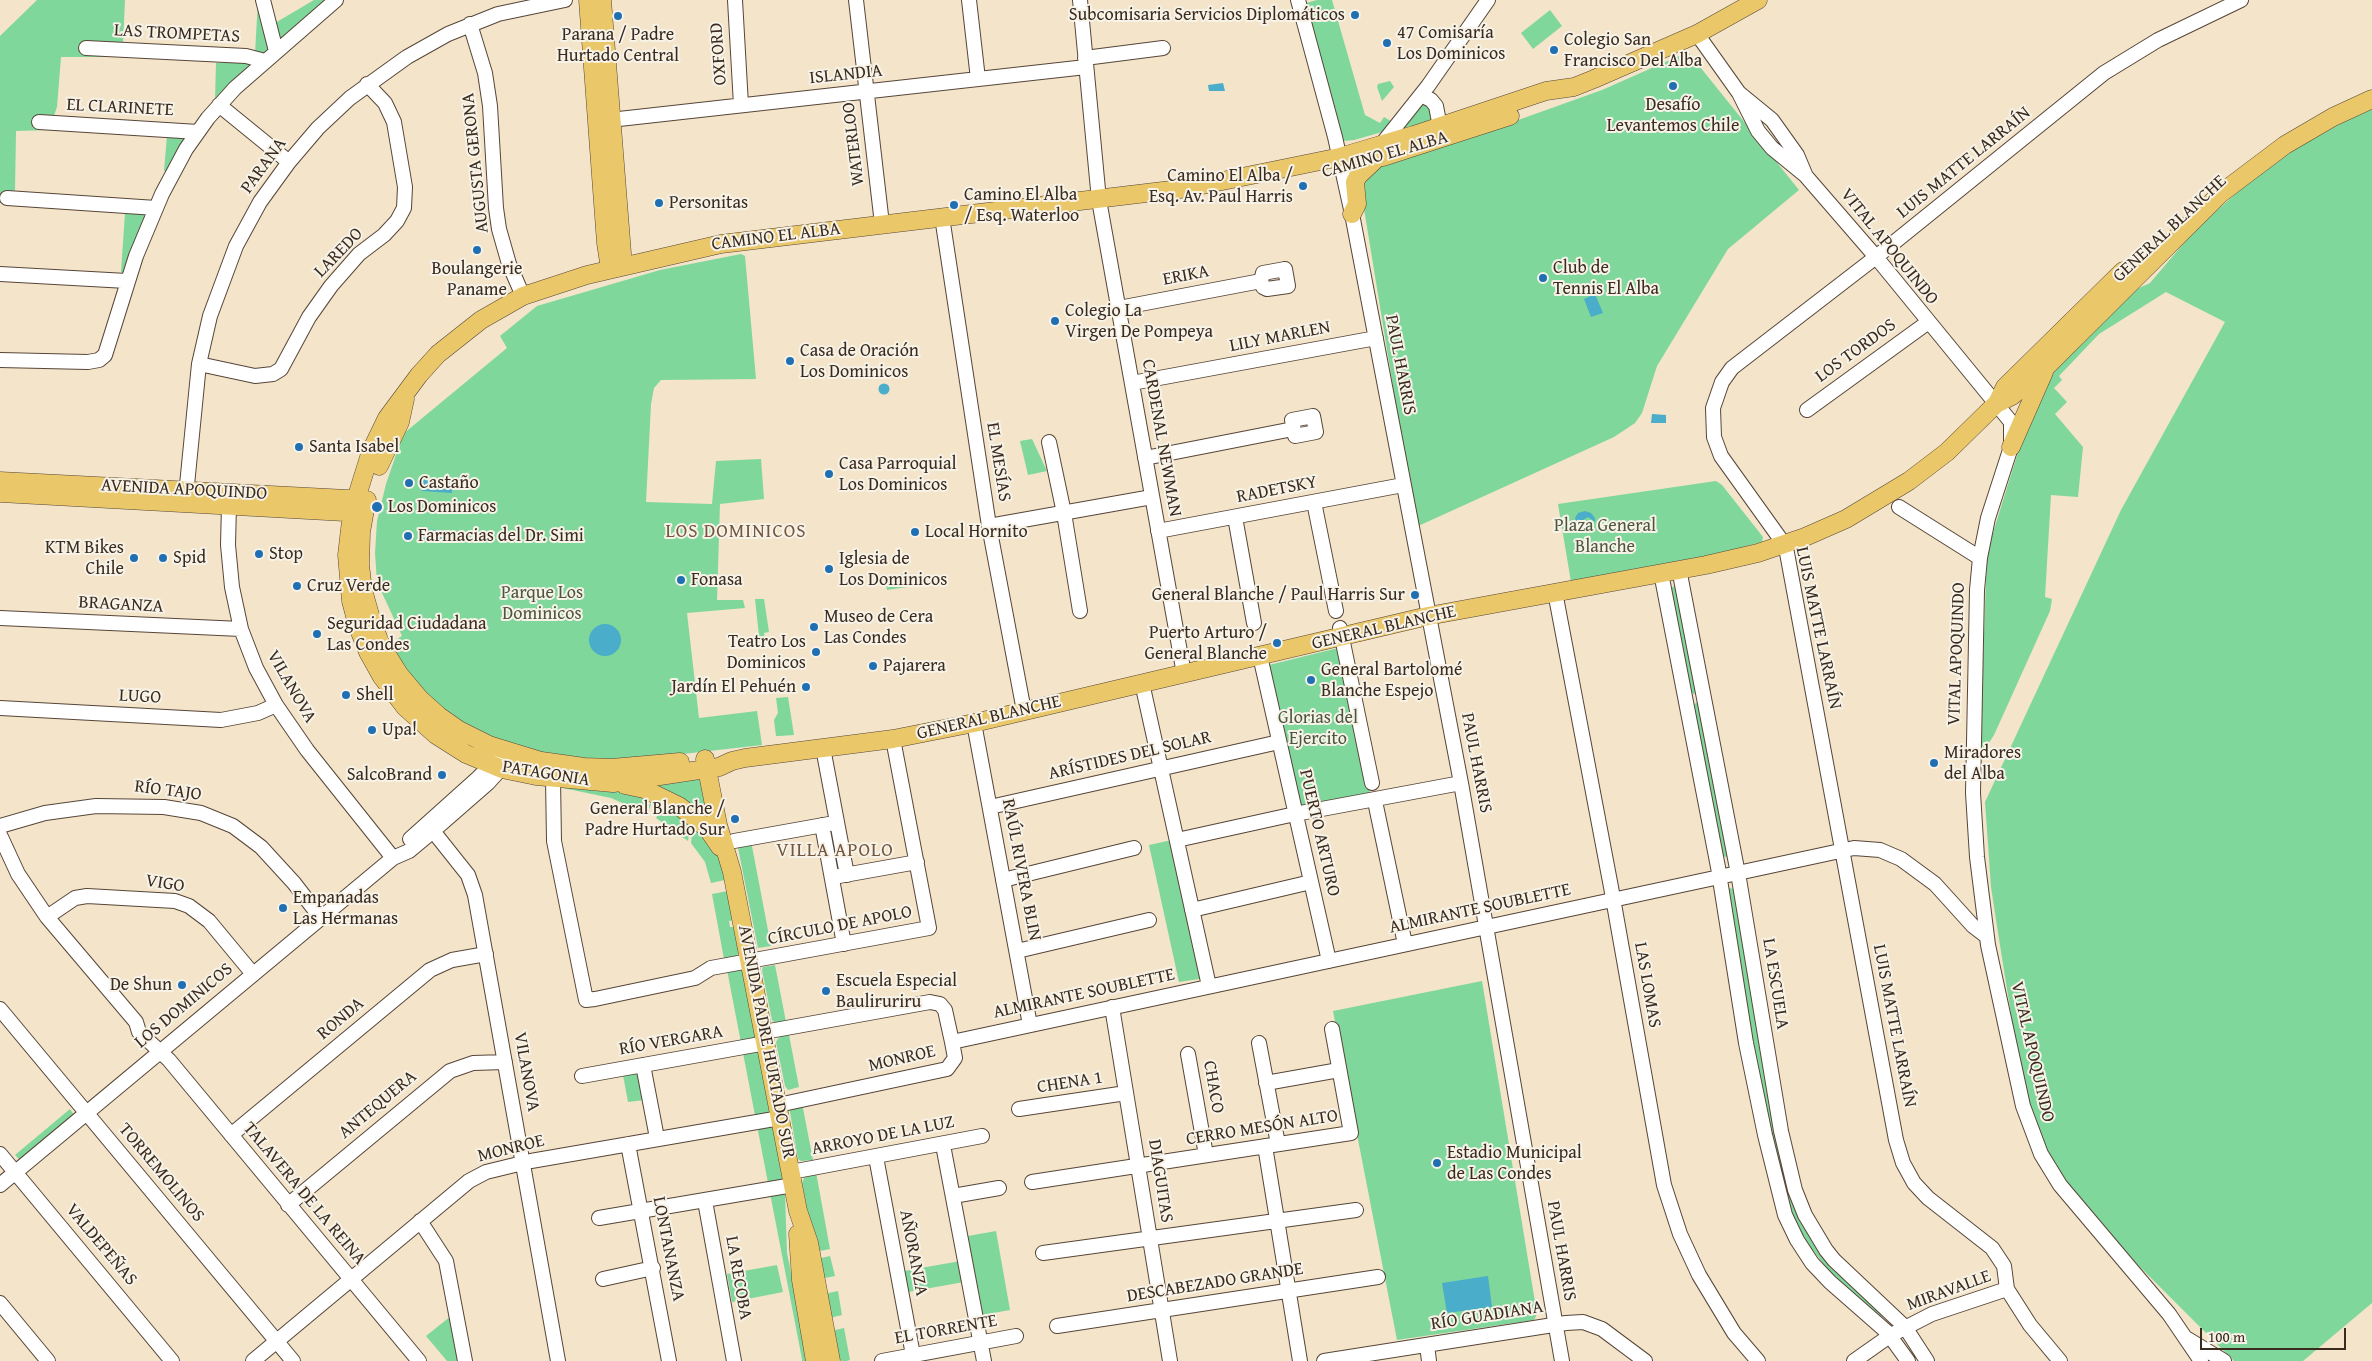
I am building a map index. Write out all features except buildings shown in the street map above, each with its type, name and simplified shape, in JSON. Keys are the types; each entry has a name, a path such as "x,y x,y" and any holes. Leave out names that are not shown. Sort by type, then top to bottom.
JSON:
{"main road":[{"path":"588,0 606,243 617,267"},
{"path":"602,0 617,267"},
{"name":"CAMINO EL ALBA","path":"1378,152 1418,148 1557,98 1574,87 1697,34 1758,0"},
{"name":"CAMINO EL ALBA","path":"360,506 384,452 400,422 406,394 419,375 458,337 481,320 523,296 617,267 721,244 1188,188 1250,186 1296,179 1341,162 1378,152 1440,127 1546,91 1574,87"},
{"name":"GENERAL BLANCHE","path":"716,762 893,739 1024,711 1260,656 1341,632 1732,560 1784,545 1846,519 1889,494 1947,452 1996,404 2005,387 2019,372 2078,318 2171,223 2214,185 2281,137 2330,110 2372,90"},
{"name":"GENERAL BLANCHE","path":"1996,404 2012,396 2047,366 2183,228 2233,183 2262,161 2309,131 2372,99"},
{"path":"1352,214 1357,204 1355,182 1378,152"},
{"path":"2011,447 2047,366"},
{"name":"AVENIDA APOQUINDO","path":"0,481 184,496 360,506"},
{"name":"AVENIDA APOQUINDO","path":"0,493 184,496 229,505 360,506"},
{"name":"PATAGONIA","path":"360,506 360,557 363,590 372,622 389,660 409,687 439,716 466,734 508,752 562,764 612,768 716,762"},
{"name":"PATAGONIA","path":"360,506 347,554 350,592 358,627 377,668 399,700 425,726 454,747 497,767 553,779 613,783 716,762"},
{"name":"AVENIDA PADRE HURTADO SUR","path":"716,762 734,841 732,872"},
{"name":"AVENIDA PADRE HURTADO SUR","path":"716,762 718,825 732,872 751,962 798,1211 801,1280 815,1361"},
{"path":"613,783 644,789 660,796 696,819 716,840 732,872"},
{"name":"AVENIDA PADRE HURTADO SUR","path":"798,1211 809,1243 831,1361"}],"street":[{"path":"263,0 276,50"},
{"path":"0,360 88,362 100,360 105,355 110,344 127,281 156,208 175,168 198,132 219,106 265,60 336,0"},
{"name":"PARANA","path":"184,496 199,364 210,316 236,246 260,202 289,162 328,118 368,84 420,49 470,24 523,7 565,0"},
{"name":"OXFORD","path":"735,0 742,105"},
{"name":"WATERLOO","path":"856,0 882,224"},
{"path":"969,0 978,79"},
{"name":"CARDENAL NEWMAN","path":"1080,0 1099,200 1184,674"},
{"name":"PAUL HARRIS","path":"1298,0 1341,162 1352,214 1461,783 1562,1361"},
{"path":"1378,152 1488,0"},
{"name":"LUIS MATTE LARRAÍN","path":"2060,1361 2030,1325 2006,1289 2004,1266 1992,1248 1928,1198 1914,1182 1903,1163 1894,1131 1787,553 1784,545 1721,456 1713,427 1715,399 1722,382 1732,368 1876,257 2104,73 2158,40 2241,0"},
{"name":"AUGUSTA GERONA","path":"470,24 481,55 489,98 499,229 509,264 523,296"},
{"name":"VITAL APOQUINDO","path":"1697,34 1739,93 1772,120 1797,155 1805,175 1876,257 1927,323 2010,422 2011,447 1988,518 1980,558 1973,793 1977,857 1986,936 2023,1106 2041,1154 2060,1185 2169,1314 2201,1361"},
{"name":"LAS TROMPETAS","path":"86,48 246,56 265,60"},
{"name":"ISLANDIA","path":"610,120 978,79 1163,48"},
{"name":"LAREDO","path":"199,364 255,376 273,374 281,369 309,317 331,286 359,254 384,235 404,208 405,187 394,122 385,103 368,84"},
{"path":"1418,148 1424,141 1439,133 1440,127 1436,106 1431,100 1421,95"},
{"path":"219,106 289,162"},
{"name":"EL CLARINETE","path":"39,122 198,132"},
{"path":"7,198 156,208"},
{"name":"EL MESÍAS","path":"942,217 989,526 1024,711"},
{"path":"0,274 127,281"},
{"name":"ERIKA","path":"1118,308 1261,281"},
{"name":"LOS TORDOS","path":"1807,410 1927,323"},
{"name":"LILY MARLEN","path":"1132,383 1376,338"},
{"path":"1145,458 1293,429"},
{"path":"1049,442 1064,513 1080,611"},
{"name":"RADETSKY","path":"1158,531 1403,485"},
{"path":"989,526 1152,497"},
{"path":"1314,502 1336,610"},
{"name":"VILANOVA","path":"229,505 230,566 241,629 256,668 276,705 306,750 394,858"},
{"path":"1899,507 1980,558"},
{"path":"1235,517 1254,623"},
{"name":"LA ESCUELA","path":"1679,569 1737,873 1781,1131 1791,1178 1799,1201 1812,1228 1834,1260 1905,1327 1927,1361"},
{"path":"1661,573 1720,876 1746,1043 1765,1135 1785,1215 1797,1240 1821,1273 1891,1336 1908,1361"},
{"name":"LAS LOMAS","path":"1555,592 1613,899 1657,1149 1672,1210 1689,1255 1710,1295 1734,1333 1758,1361"},
{"name":"BRAGANZA","path":"0,618 241,629"},
{"path":"1341,632 1372,783"},
{"name":"PUERTO ARTURO","path":"1260,656 1329,961"},
{"path":"1142,683 1209,986"},
{"path":"1686,699 1703,696"},
{"name":"LUGO","path":"0,708 221,720 258,713 276,705"},
{"name":"RAÚL RIVERA BLIN","path":"974,722 1030,1025"},
{"name":"CÍRCULO DE APOLO","path":"553,779 554,840 586,1000 695,978 711,968 929,928 893,739"},
{"name":"ARÍSTIDES DEL SOLAR","path":"990,807 1279,742"},
{"path":"823,748 847,874"},
{"name":"LOS DOMINICOS","path":"0,1184 394,858 409,851 433,831 497,767 508,752"},
{"name":"LOS DOMINICOS","path":"394,858 402,846 497,767"},
{"path":"1177,840 1295,814 1461,783"},
{"name":"RÍO TAJO","path":"0,826 45,813 96,806 164,807 201,813 234,826 261,847 294,883 321,918"},
{"path":"1376,806 1405,944"},
{"path":"734,841 837,822"},
{"path":"822,825 844,944"},
{"name":"VILANOVA","path":"433,831 456,859 472,883 558,1361"},
{"name":"TALAVERA DE LA REINA","path":"0,835 18,874 47,917 136,1022 139,1032 160,1050 418,1361"},
{"path":"1003,880 1134,848"},
{"name":"ALMIRANTE SOUBLETTE","path":"952,1042 1842,850 1867,848 1880,850 1901,859 1935,884 1972,926 1986,936"},
{"path":"832,877 917,862"},
{"path":"1192,910 1310,882"},
{"name":"VIGO","path":"47,917 69,901 88,896 175,902 189,906 209,922 253,974"},
{"path":"1017,951 1149,920"},
{"name":"RONDA","path":"231,1135 430,970 452,960 486,954"},
{"name":"RÍO VERGARA","path":"582,1076 643,1065 930,1002 940,1004 945,1010 952,1042"},
{"name":"DIAGUITAS","path":"1112,1008 1170,1361"},
{"name":"TORREMOLINOS","path":"0,1009 293,1361"},
{"path":"1266,1084 1339,1070 1332,1029"},
{"name":"MONROE","path":"253,1361 469,1181 486,1172 523,1163 657,1138 779,1111 947,1069 955,1058 952,1042"},
{"path":"1259,1043 1266,1084 1277,1221 1300,1361"},
{"name":"CHACO","path":"1188,1054 1206,1155"},
{"name":"ANTEQUERA","path":"288,1205 450,1071 473,1063 505,1062"},
{"path":"643,1065 657,1138"},
{"name":"CERRO MESÓN ALTO","path":"1032,1182 1351,1133 1339,1070"},
{"name":"CHENA 1","path":"1019,1110 1126,1093"},
{"name":"ARROYO DE LA LUZ","path":"599,1218 705,1201 876,1157 982,1136"},
{"name":"LONTANANZA","path":"628,1144 653,1268 669,1361"},
{"path":"943,1145 984,1361"},
{"name":"VALDEPEÑAS","path":"0,1154 172,1361"},
{"name":"AÑORANZA","path":"876,1157 913,1355"},
{"path":"953,1196 999,1188"},
{"name":"LA RECOBA","path":"705,1201 734,1361"},
{"path":"1044,1253 1356,1210"},
{"path":"420,1221 446,1261 465,1361"},
{"path":"603,1279 653,1268"},
{"name":"DESCABEZADO GRANDE","path":"1056,1326 1378,1277"},
{"name":"MIRAVALLE","path":"1854,1361 1905,1327 1932,1314 2006,1289"},
{"path":"0,1303 48,1361"},
{"name":"RÍO GUADIANA","path":"1324,1361 1365,1358 1427,1345 1571,1322 1593,1324 1645,1361"},
{"name":"EL TORRENTE","path":"882,1361 1016,1336"},
{"path":"2186,1338 2224,1361"},
{"path":"1427,1345 1430,1361"}],"green space":[{"path":"37,0 125,0 123,43 108,57 61,57 57,107 49,130 16,131 15,190 0,203 0,36"},
{"path":"258,0 271,51 265,55 255,54"},
{"path":"314,0 325,0 280,39 275,23"},
{"path":"1317,0 1332,0 1365,115 1380,123 1384,117 1394,123 1389,130 1354,140 1343,141 1306,3"},
{"path":"1550,10 1562,26 1533,49 1521,33"},
{"name":"Club de Tennis El Alba","path":"1688,52 1799,190 1728,249 1657,366 1642,413 1635,423 1614,437 1416,527 1358,172 1482,133 1602,90"},
{"path":"216,63 255,63 215,101"},
{"path":"1390,81 1394,87 1382,101 1377,87 1378,84"},
{"path":"1421,101 1428,102 1434,124 1396,134"},
{"path":"2372,108 2372,1303 2303,1361 2234,1361 2139,1266 2064,1182 2038,1136 2023,1089 1999,939 1991,887 1985,802 2121,510 2225,322 2166,292 2099,334 2059,376 2062,380 2054,388 2067,402 2055,414 2083,447 2078,497 2051,495 2045,597 2052,599 2050,611 1994,735 1985,749 1980,743 1987,552 2024,433 2052,370 2135,290 2150,283 2195,230 2269,164"},
{"path":"167,136 188,136 168,171 164,171"},
{"path":"125,213 148,215 125,273 121,272"},
{"name":"Parque Los Dominicos","path":"741,254 745,256 756,379 661,380 654,388 651,404 646,502 712,504 716,461 761,459 764,499 720,504 717,600 743,600 745,608 687,613 699,718 757,711 762,745 621,761 602,761 529,750 485,736 441,710 417,684 390,644 402,636 377,582 375,553 377,521 386,484 403,434 507,348 500,336 537,306 660,270"},
{"path":"1032,439 1047,471 1028,475 1020,441"},
{"name":"Plaza General Blanche","path":"1716,481 1722,485 1763,537 1762,542 1713,555 1571,582 1558,504"},
{"path":"904,574 907,587 887,590 885,578"},
{"path":"1674,586 1677,588 1697,693 1693,694 1670,589"},
{"path":"755,599 764,599 769,632 764,633 766,645 760,645"},
{"name":"Glorias del Ejercito","path":"1338,648 1370,794 1299,807 1269,665"},
{"path":"788,697 794,735 776,736 774,720 778,713 776,698"},
{"path":"1697,702 1700,704 1728,853 1727,857 1721,856 1693,706"},
{"path":"702,776 711,820 652,782"},
{"path":"563,788 606,792 630,792 648,796 649,805 652,802 647,814 611,798"},
{"path":"664,807 691,821 688,841 656,818"},
{"path":"693,825 720,855 725,880 711,883 705,862 691,843"},
{"path":"1172,840 1201,972 1199,979 1179,982 1149,845"},
{"path":"751,841 771,946 758,948 737,843"},
{"path":"1729,888 1734,889 1779,1151 1795,1205 1885,1317 1882,1317 1833,1276 1809,1245 1789,1213 1778,1174 1749,1025"},
{"path":"728,891 734,920 729,921 730,927 735,927 740,950 736,957 724,959 712,894"},
{"path":"775,965 786,1022 776,1024 772,1020 762,970 763,967"},
{"path":"738,968 744,972 776,1138 785,1194 787,1253 809,1361 802,1361 727,970"},
{"name":"Estadio Municipal de Las Condes","path":"1482,981 1537,1314 1534,1320 1397,1340 1333,1011"},
{"path":"789,1035 799,1087 788,1090 785,1086 776,1042 780,1036"},
{"path":"637,1073 640,1075 645,1100 628,1102 623,1075"},
{"path":"802,1103 813,1160 801,1161 798,1159 789,1106"},
{"path":"70,1109 74,1115 20,1160 15,1155"},
{"path":"816,1172 830,1249 815,1252 802,1183 805,1176"},
{"path":"996,1231 1010,1310 982,1315 975,1280 908,1292 904,1271 972,1259 968,1236"},
{"path":"830,1256 835,1276 820,1279 817,1259"},
{"path":"777,1265 783,1292 732,1302 727,1274"},
{"path":"838,1291 842,1315 829,1318 824,1294"},
{"path":"451,1316 461,1361 447,1361 426,1336"},
{"path":"844,1328 850,1360 847,1361 842,1361 836,1357 831,1331"}],"water":[{"path":"1223,83 1225,91 1209,91 1208,85"},
{"path":"1595,294 1603,313 1591,317 1584,299"},
{"path":"882,384 886,384 889,389 888,393 882,394 879,391 879,387"},
{"path":"1652,414 1666,415 1666,423 1651,423"},
{"path":"423,480 452,481 452,493 422,491"},
{"path":"1585,511 1591,513 1595,518 1595,522 1588,517 1583,520 1584,525 1588,524 1594,527 1584,531 1579,529 1575,518 1578,513"},
{"path":"420,529 450,531 450,542 420,541"},
{"path":"605,624 611,625 616,629 620,634 620,646 616,651 611,655 605,656 599,655 594,651 590,646 589,640 590,634 594,629 599,625"},
{"path":"1488,1276 1492,1307 1447,1313 1442,1283"}],"place":[{"name":"Subcomisaria Servicios Diplomáticos","path":"1355,15"},
{"name":"Parana / Padre Hurtado Central","path":"618,16"},
{"name":"47 Comisaría Los Dominicos","path":"1387,43"},
{"name":"Colegio San Francisco Del Alba","path":"1554,50"},
{"name":"Desafío Levantemos Chile","path":"1673,86"},
{"name":"Camino El Alba / Esq. Av. Paul Harris","path":"1303,186"},
{"name":"Personitas","path":"659,203"},
{"name":"Camino El Alba / Esq. Waterloo","path":"954,205"},
{"name":"Boulangerie Paname","path":"477,250"},
{"name":"Club de Tennis El Alba","path":"1543,278"},
{"name":"Colegio La Virgen De Pompeya","path":"1055,321"},
{"name":"Casa de Oración Los Dominicos","path":"790,361"},
{"name":"Santa Isabel","path":"299,447"},
{"name":"Casa Parroquial Los Dominicos","path":"829,474"},
{"name":"Castaño","path":"409,483"},
{"name":"Los Dominicos","path":"377,507"},
{"name":"Local Hornito","path":"915,532"},
{"name":"Farmacias del Dr. Simi","path":"408,536"},
{"name":"Stop","path":"259,554"},
{"name":"KTM Bikes Chile","path":"134,558"},
{"name":"Spid","path":"163,558"},
{"name":"Iglesia de Los Dominicos","path":"829,569"},
{"name":"Fonasa","path":"681,580"},
{"name":"Cruz Verde","path":"297,586"},
{"name":"General Blanche / Paul Harris Sur","path":"1415,595"},
{"name":"Museo de Cera Las Condes","path":"814,627"},
{"name":"Seguridad Ciudadana Las Condes","path":"317,634"},
{"name":"Puerto Arturo / General Blanche","path":"1277,643"},
{"name":"Teatro Los Dominicos","path":"816,652"},
{"name":"Pajarera","path":"873,666"},
{"name":"General Bartolomé Blanche Espejo","path":"1311,680"},
{"name":"Jardín El Pehuén","path":"806,687"},
{"name":"Shell","path":"346,695"},
{"name":"Upa!","path":"372,730"},
{"name":"Miradores del Alba","path":"1934,763"},
{"name":"SalcoBrand","path":"442,775"},
{"name":"General Blanche / Padre Hurtado Sur","path":"735,819"},
{"name":"Empanadas Las Hermanas","path":"283,908"},
{"name":"De Shun","path":"182,985"},
{"name":"Escuela Especial Bauliruriru","path":"826,991"},
{"name":"Estadio Municipal de Las Condes","path":"1437,1163"}],"district":[{"name":"LOS DOMINICOS","path":"736,532"},
{"name":"VILLA APOLO","path":"835,851"}]}
